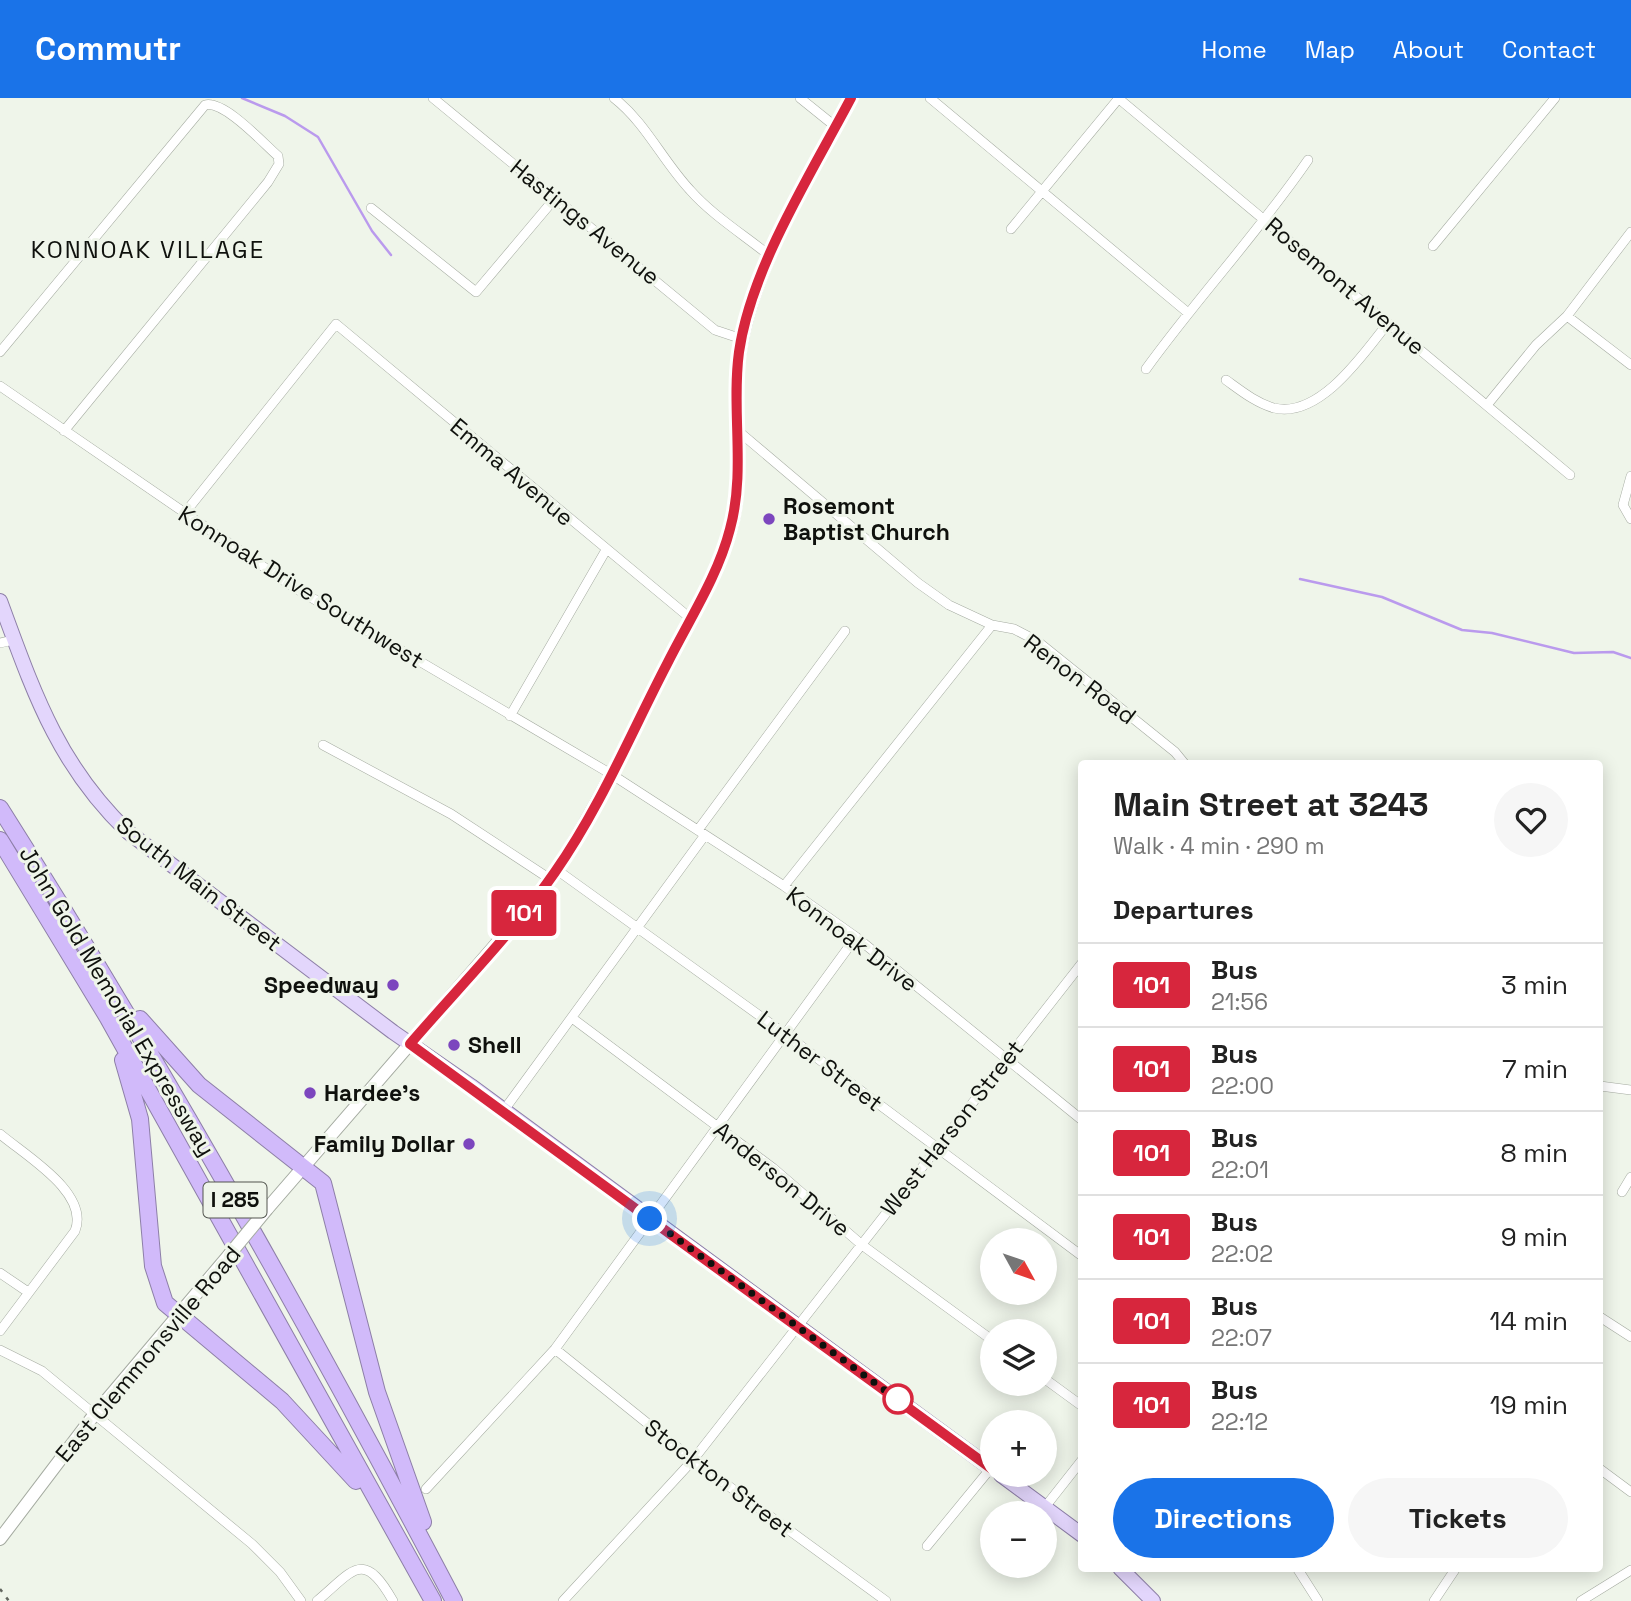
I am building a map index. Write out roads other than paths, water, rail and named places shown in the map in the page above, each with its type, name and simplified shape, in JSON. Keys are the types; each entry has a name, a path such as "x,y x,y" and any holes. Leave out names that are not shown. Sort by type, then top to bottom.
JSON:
{"highway":[{"name":"John Gold Memorial Expressway","path":"0,807 108,979 342,1388 455,1601"},
{"name":"John Gold Memorial Expressway","path":"0,840 107,1018 432,1601"},
{"path":"108,979 160,1043 199,1085 323,1183 377,1392 409,1489 455,1601"},
{"path":"107,1018 140,1119 153,1266 165,1303 282,1401 348,1469 432,1601"}],"main road":[{"name":"East Clemmonsville Road","path":"0,1539 94,1415 554,874 611,774 715,571 730,529 736,498 738,366 752,296 851,98"},
{"name":"South Main Street","path":"0,600 7,641 59,746 74,771 111,816 215,900 980,1460"},
{"name":"South Main Street","path":"1017,1487 1037,1501"},
{"name":"South Main Street","path":"1057,1516 1078,1532"},
{"path":"1124,1572 1153,1601"}],"street":[{"name":"Hastings Avenue","path":"433,98 715,330 742,339"},
{"path":"614,98 647,130 671,169 692,193 770,256"},
{"path":"800,98 836,127"},
{"path":"930,98 1188,312"},
{"path":"1011,229 1119,98"},
{"name":"Rosemont Avenue","path":"1119,98 1570,475"},
{"path":"1433,246 1555,98"},
{"path":"0,352 205,105 216,105 228,112 278,156 279,164 268,182 64,431"},
{"path":"1146,369 1188,312 1266,220 1308,160"},
{"path":"371,208 476,292 556,197"},
{"path":"1487,405 1536,345 1567,316 1631,232"},
{"path":"1567,316 1631,365"},
{"path":"1226,380 1271,407 1284,409 1305,404 1323,394 1346,374 1388,323"},
{"name":"Emma Avenue","path":"184,514 336,324 690,618"},
{"name":"Konnoak Drive Southwest","path":"0,386 290,585 611,774"},
{"name":"Renon Road","path":"737,430 918,583 949,605 992,625 1014,629 1037,641 1182,760"},
{"path":"1631,476 1623,505 1631,519"},
{"path":"510,716 606,550"},
{"path":"784,886 992,625"},
{"path":"504,1110 639,927 702,832 845,631"},
{"name":"Luther Street","path":"323,744 451,814 639,927 1078,1252"},
{"name":"Konnoak Drive","path":"611,774 784,886 856,937 1078,1117"},
{"path":"426,1489 555,1349 856,937"},
{"name":"West Harson Street","path":"563,1601 693,1460 1078,968"},
{"name":"Anderson Drive","path":"572,1018 774,1168 862,1245 980,1331"},
{"path":"1603,1086 1631,1090"},
{"path":"0,1134 68,1192 77,1207 75,1231 0,1331"},
{"path":"1622,1192 1631,1177"},
{"path":"0,1273 28,1292"},
{"path":"1603,1319 1631,1337"},
{"name":"Stockton Street","path":"555,1349 693,1460 886,1601"},
{"path":"0,1350 42,1371 252,1544 280,1572 301,1601"},
{"path":"1057,1388 1078,1403"},
{"path":"1050,1501 1078,1465"},
{"path":"1603,1471 1631,1492"},
{"path":"927,1546 980,1487"},
{"path":"317,1601 347,1574 362,1568 370,1570 384,1584 393,1601"},
{"path":"1581,1601 1631,1570"},
{"path":"1300,1572 1318,1601"},
{"path":"1434,1601 1453,1572"},
{"path":"1596,1592 1602,1601"}],"waterway":[{"path":"242,98 285,116 318,137 372,231 391,255"},
{"path":"1300,579 1382,597 1462,630 1492,633 1574,653 1613,652 1631,658"}],"railway":[{"path":"0,1589 9,1601"}],"place":[{"name":"Rosemont Baptist Church","path":"769,519"},
{"name":"Speedway","path":"393,985"},
{"name":"Shell","path":"454,1045"},
{"name":"Hardee's","path":"310,1093"},
{"name":"Family Dollar","path":"469,1144"}],"district":[{"name":"KONNOAK VILLAGE","path":"148,250"}]}
